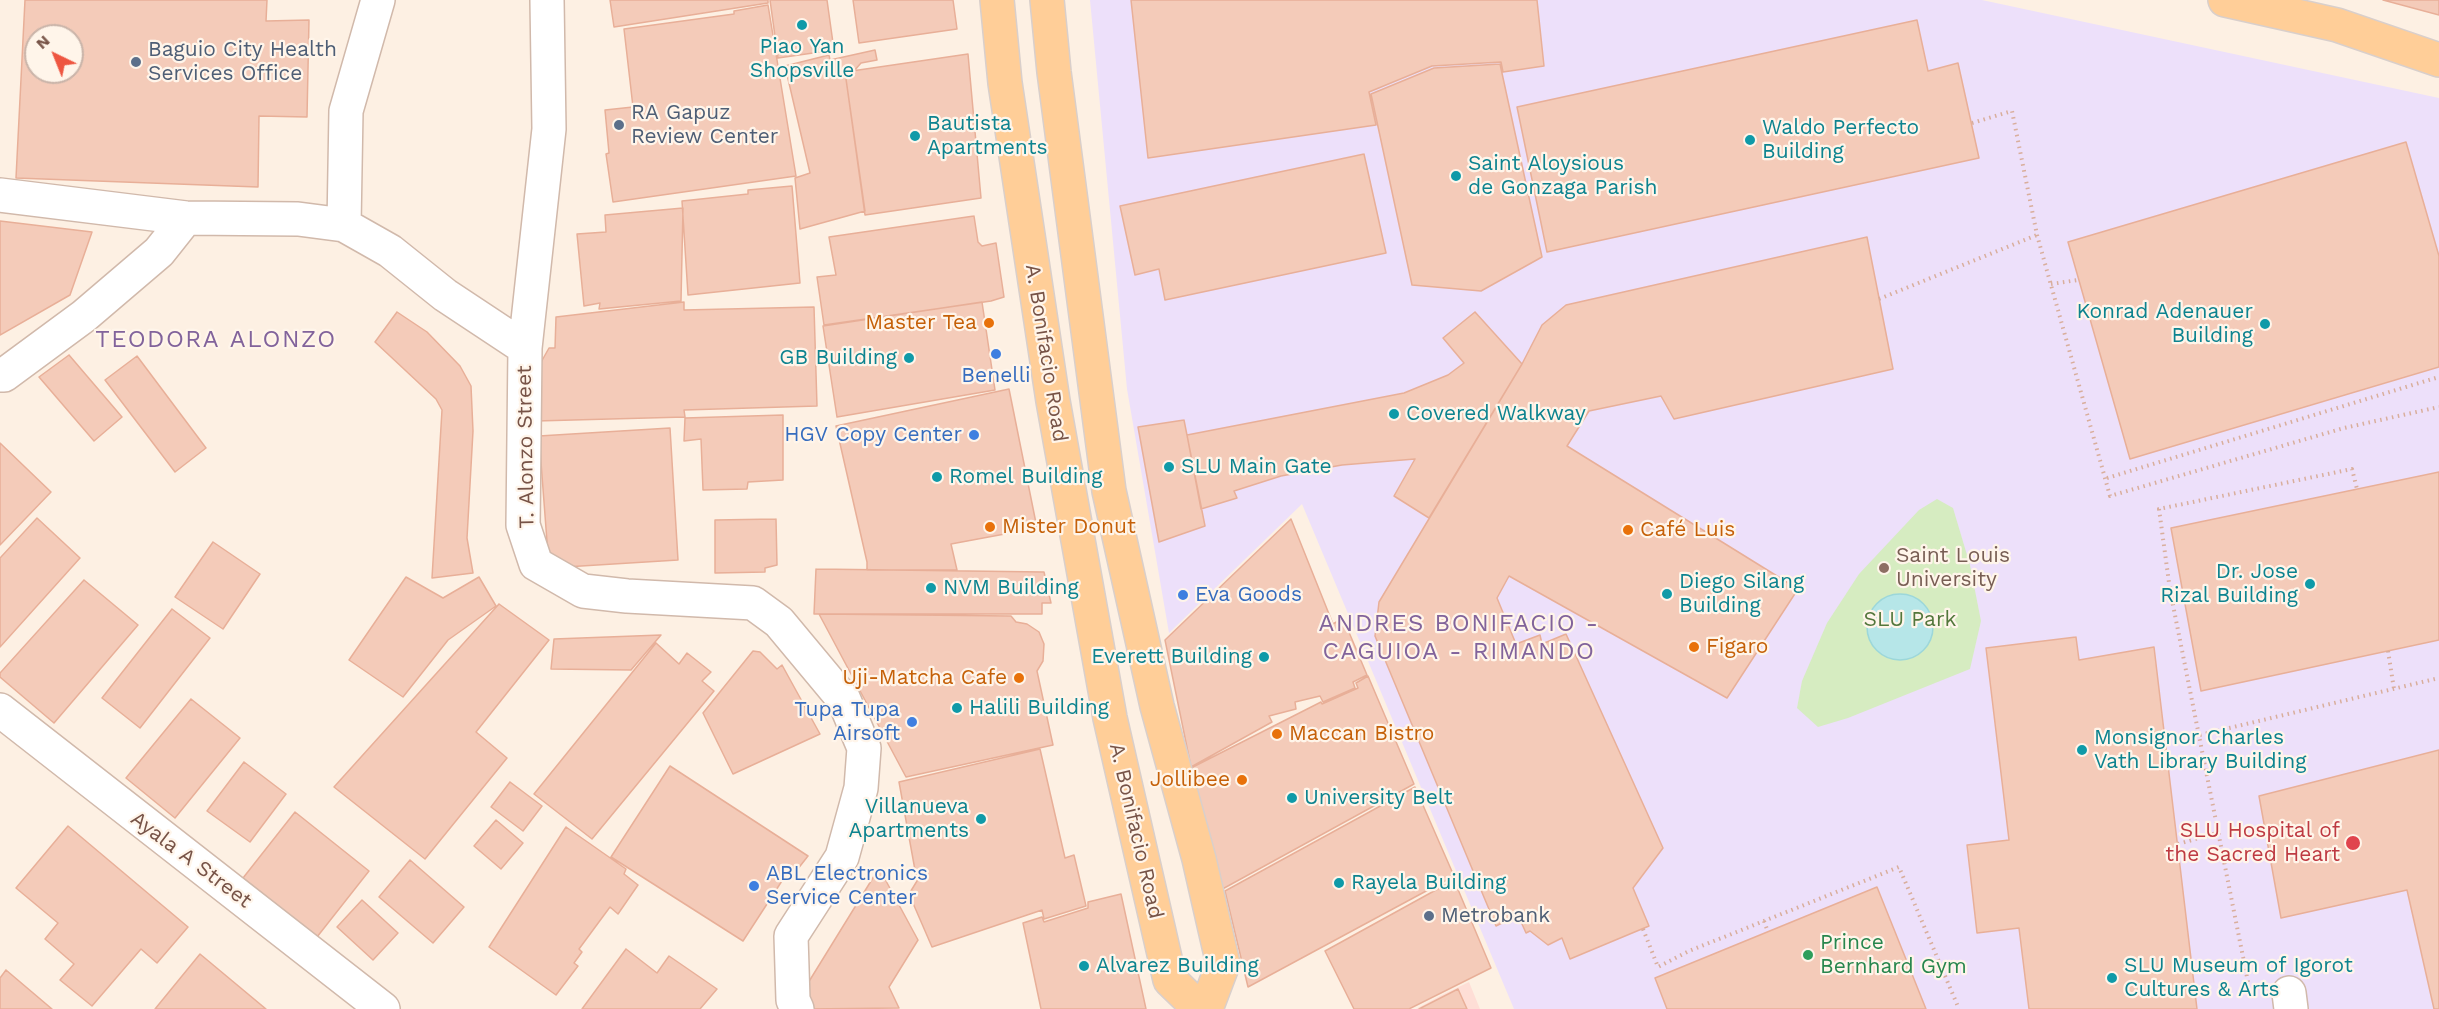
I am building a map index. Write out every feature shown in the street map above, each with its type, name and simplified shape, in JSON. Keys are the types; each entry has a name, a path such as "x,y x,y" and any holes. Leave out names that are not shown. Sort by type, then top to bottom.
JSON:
{"main road":[{"name":"A. Bonifacio Road","path":"997,0 1005,82 1053,401 1110,718 1170,980 1200,1009"},
{"name":"A. Bonifacio Road","path":"1047,0 1054,72 1109,491 1157,706 1199,859 1223,964 1206,1009"},
{"path":"2224,0 2337,25 2439,60"}],"street":[{"path":"345,225 346,111 378,0"},
{"name":"T. Alonzo Street","path":"547,0 549,129 525,348 523,525 536,564 583,591 627,596 753,603 779,621 844,700 864,748 861,788 842,857 791,936 794,1000 797,1009"},
{"path":"0,195 186,218 298,219 345,225 390,251 445,295 525,348"},
{"path":"0,375 4,375 100,302 159,252 186,218"},
{"name":"Ayala A Street","path":"0,710 383,1009"}],"path":[{"path":"1972,123 2012,111 2037,235 2107,478 2110,496 2344,428 2439,407"},
{"path":"1879,299 2037,235"},
{"path":"2051,284 2078,280"},
{"path":"2107,478 2439,377"},
{"path":"2249,987 2220,832 2170,590 2159,510 2352,469 2357,489"},
{"path":"2388,651 2394,689"},
{"path":"2200,735 2439,678"},
{"path":"2178,843 2220,832"},
{"path":"1643,929 1658,967 1689,951 1899,867 1959,1009"},
{"path":"1764,921 1768,932"}],"shaded area":[{"name":"Saint Louis University","path":"1090,0 1982,0 2439,98 2439,1009 1514,1009 1302,504 1169,633 1127,389"},
{"path":"1469,982 1480,1009 1416,1009 1440,996"}],"green space":[{"name":"SLU Park","path":"1937,499 1953,508 1970,565 1981,621 1970,669 1848,718 1818,727 1797,708 1802,681 1827,623 1859,574 1919,510"}],"water":[{"path":"1894,594 1906,594 1918,599 1928,609 1933,627 1931,640 1918,655 1906,660 1894,660 1882,655 1872,645 1867,633 1867,621 1872,609 1882,599"}],"building":[{"path":"25,0 267,0 266,21 309,20 307,117 259,116 258,187 16,178"},
{"path":"610,0 768,0 768,3 614,27"},
{"name":"Piao Yan Shopsville","path":"770,0 827,0 834,50 778,58"},
{"path":"853,0 953,0 957,29 859,43"},
{"path":"1131,0 1537,0 1544,66 1503,72 1501,62 1432,66 1369,92 1376,125 1148,158"},
{"path":"2383,0 2439,0 2439,15"},
{"path":"768,5 796,176 613,202 606,154 609,153 605,110 633,107 624,29 734,14 734,11"},
{"name":"Waldo Perfecto Building","path":"1917,20 1928,71 1958,63 1979,158 1547,252 1517,107"},
{"path":"875,50 877,60 861,63 854,71 845,72 865,211 800,229 795,178 810,173 785,66 829,55 830,60"},
{"name":"Bautista Apartments","path":"968,54 981,198 865,215 845,72"},
{"name":"Saint Aloysious de Gonzaga Parish","path":"1500,64 1542,257 1481,291 1412,285 1371,94 1434,68"},
{"name":"Konrad Adenauer Building","path":"2406,142 2439,256 2439,367 2130,459 2068,242"},
{"path":"1364,154 1386,253 1165,300 1159,269 1135,275 1120,206"},
{"path":"792,186 800,283 688,295 682,201 748,194 748,190"},
{"path":"683,208 681,301 599,309 600,303 584,306 577,234 606,232 605,215"},
{"path":"974,216 978,242 982,246 996,243 1004,297 991,301 824,325 817,277 836,275 829,237"},
{"path":"0,221 92,232 70,295 0,335"},
{"name":"Diego Silang Building","path":"1867,237 1893,369 1674,419 1661,396 1589,411 1567,446 1798,589 1727,698 1509,576 1497,598 1516,644 1540,635 1542,644 1566,634 1663,848 1633,888 1649,926 1570,959 1562,938 1548,945 1530,931 1526,933 1518,915 1496,926 1375,636 1379,602 1522,364 1542,325 1566,305"},
{"path":"684,302 684,310 814,307 817,406 684,410 685,417 536,421 535,373 549,348 555,348 556,317"},
{"name":"GB Building","path":"982,302 995,390 837,417 823,326"},
{"path":"397,312 427,332 460,366 471,386 473,431 467,538 473,573 432,578 442,410 436,399 375,342"},
{"name":"Covered Walkway","path":"1475,312 1522,364 1429,518 1394,496 1415,459 1342,465 1281,476 1234,491 1237,498 1201,509 1187,435 1404,393 1448,375 1464,363 1443,338"},
{"path":"69,355 122,417 94,441 39,377"},
{"path":"137,356 206,448 175,472 105,380"},
{"name":"Romel Building","path":"1009,389 1037,528 951,544 957,570 867,570 836,426"},
{"path":"783,415 783,480 748,482 747,489 703,490 701,439 684,441 685,418"},
{"name":"SLU Main Gate","path":"1184,420 1205,526 1159,542 1138,427"},
{"path":"670,428 678,560 549,568 539,436"},
{"path":"0,443 51,492 0,545"},
{"name":"Dr. Jose Rizal Building","path":"2439,472 2439,640 2201,691 2171,528"},
{"path":"37,518 80,558 0,647 0,558"},
{"path":"776,519 777,565 765,568 765,572 715,573 715,520"},
{"name":"Everett Building","path":"1291,519 1333,624 1343,618 1367,675 1353,682 1355,688 1323,702 1320,696 1295,702 1296,709 1269,716 1272,722 1191,767 1165,640"},
{"path":"213,542 260,574 223,629 175,597"},
{"name":"NVM Building","path":"816,569 1044,572 1051,603 1042,603 1042,614 814,614"},
{"path":"406,577 443,598 479,577 496,606 448,640 403,697 349,660"},
{"path":"84,580 138,625 54,723 0,677 0,673"},
{"path":"499,604 549,640 476,732 507,758 425,859 334,787"},
{"path":"172,609 210,638 140,728 102,698"},
{"name":"Halili Building","path":"819,614 1011,616 1016,622 1027,624 1039,632 1044,644 1043,661 1037,671 1053,745 906,777"},
{"path":"661,635 631,670 551,669 554,639"},
{"name":"Monsignor Charles Vath Library Building","path":"2076,637 2079,660 2154,647 2197,1009 2029,1009 2019,928 1977,933 1967,845 2009,840 1986,648"},
{"path":"656,643 679,664 687,653 711,672 702,681 714,691 592,839 534,794"},
{"path":"753,651 760,652 777,669 782,665 820,734 733,774 703,713"},
{"name":"University Belt","path":"1368,676 1414,784 1217,892 1189,769 1321,702 1322,704 1358,688 1356,683"},
{"path":"191,699 240,738 175,818 126,778"},
{"name":"Villanueva Apartments","path":"1040,749 1065,858 1074,855 1086,906 1044,919 1042,910 932,947 909,894 917,881 899,782"},
{"name":"SLU Hospital of the Sacred Heart","path":"2439,750 2439,1009 2434,1009 2407,890 2281,918 2259,796"},
{"path":"244,762 286,794 250,842 207,811"},
{"path":"670,766 808,856 797,870 791,867 743,941 611,857"},
{"path":"510,782 542,806 523,831 491,807"},
{"name":"Rayela Building","path":"1415,787 1454,876 1248,987 1225,891"},
{"path":"295,812 369,871 317,937 243,878"},
{"path":"496,820 523,843 501,869 474,846"},
{"path":"68,826 188,927 157,963 141,949 92,1006 60,980 74,964 45,939 58,923 16,888"},
{"path":"566,827 626,869 624,874 638,885 618,914 610,907 579,949 582,952 574,963 578,966 556,995 489,947"},
{"path":"410,860 464,907 433,943 379,897"},
{"path":"879,868 918,940 889,987 899,1008 806,1009 800,996"},
{"name":"Metrobank","path":"1454,880 1491,968 1409,1009 1354,1009 1325,951"},
{"name":"Prince Bernhard Gym","path":"1877,887 1926,1009 1667,1009 1655,978"},
{"name":"Alvarez Building","path":"1121,894 1146,1009 1041,1009 1023,923 1042,917 1044,922 1088,908 1088,902"},
{"path":"362,900 398,933 373,960 337,927"},
{"path":"626,949 657,973 669,956 717,989 700,1009 582,1009"},
{"path":"200,954 266,1009 155,1009"},
{"path":"6,970 52,1009 0,1009 0,978"},
{"path":"1458,989 1467,1009 1419,1009"}],"place":[{"name":"Piao Yan Shopsville","path":"802,25"},
{"name":"Baguio City Health Services Office","path":"136,62"},
{"name":"RA Gapuz Review Center","path":"619,125"},
{"name":"Bautista Apartments","path":"915,136"},
{"name":"Waldo Perfecto Building","path":"1750,140"},
{"name":"Saint Aloysious de Gonzaga Parish","path":"1456,176"},
{"name":"Master Tea","path":"989,323"},
{"name":"Konrad Adenauer Building","path":"2265,324"},
{"name":"Benelli","path":"996,354"},
{"name":"GB Building","path":"909,358"},
{"name":"Covered Walkway","path":"1394,414"},
{"name":"HGV Copy Center","path":"974,435"},
{"name":"SLU Main Gate","path":"1169,467"},
{"name":"Romel Building","path":"937,477"},
{"name":"Mister Donut","path":"990,527"},
{"name":"Café Luis","path":"1628,530"},
{"name":"Saint Louis University","path":"1884,568"},
{"name":"Dr. Jose Rizal Building","path":"2310,584"},
{"name":"NVM Building","path":"931,588"},
{"name":"Diego Silang Building","path":"1667,594"},
{"name":"Eva Goods","path":"1183,595"},
{"name":"Figaro","path":"1694,647"},
{"name":"Everett Building","path":"1264,657"},
{"name":"Uji-Matcha Cafe","path":"1019,678"},
{"name":"Halili Building","path":"957,708"},
{"name":"Tupa Tupa Airsoft","path":"912,722"},
{"name":"Maccan Bistro","path":"1277,734"},
{"name":"Monsignor Charles Vath Library Building","path":"2082,750"},
{"name":"Jollibee","path":"1242,780"},
{"name":"University Belt","path":"1292,798"},
{"name":"Villanueva Apartments","path":"981,819"},
{"name":"SLU Hospital of the Sacred Heart","path":"2353,843"},
{"name":"Rayela Building","path":"1339,883"},
{"name":"ABL Electronics Service Center","path":"754,886"},
{"name":"Metrobank","path":"1429,916"},
{"name":"Prince Bernhard Gym","path":"1808,955"},
{"name":"Alvarez Building","path":"1084,966"},
{"name":"SLU Museum of Igorot Cultures & Arts","path":"2112,978"}],"district":[{"name":"TEODORA ALONZO","path":"216,340"},
{"name":"ANDRES BONIFACIO - CAGUIOA - RIMANDO","path":"1459,638"}]}
